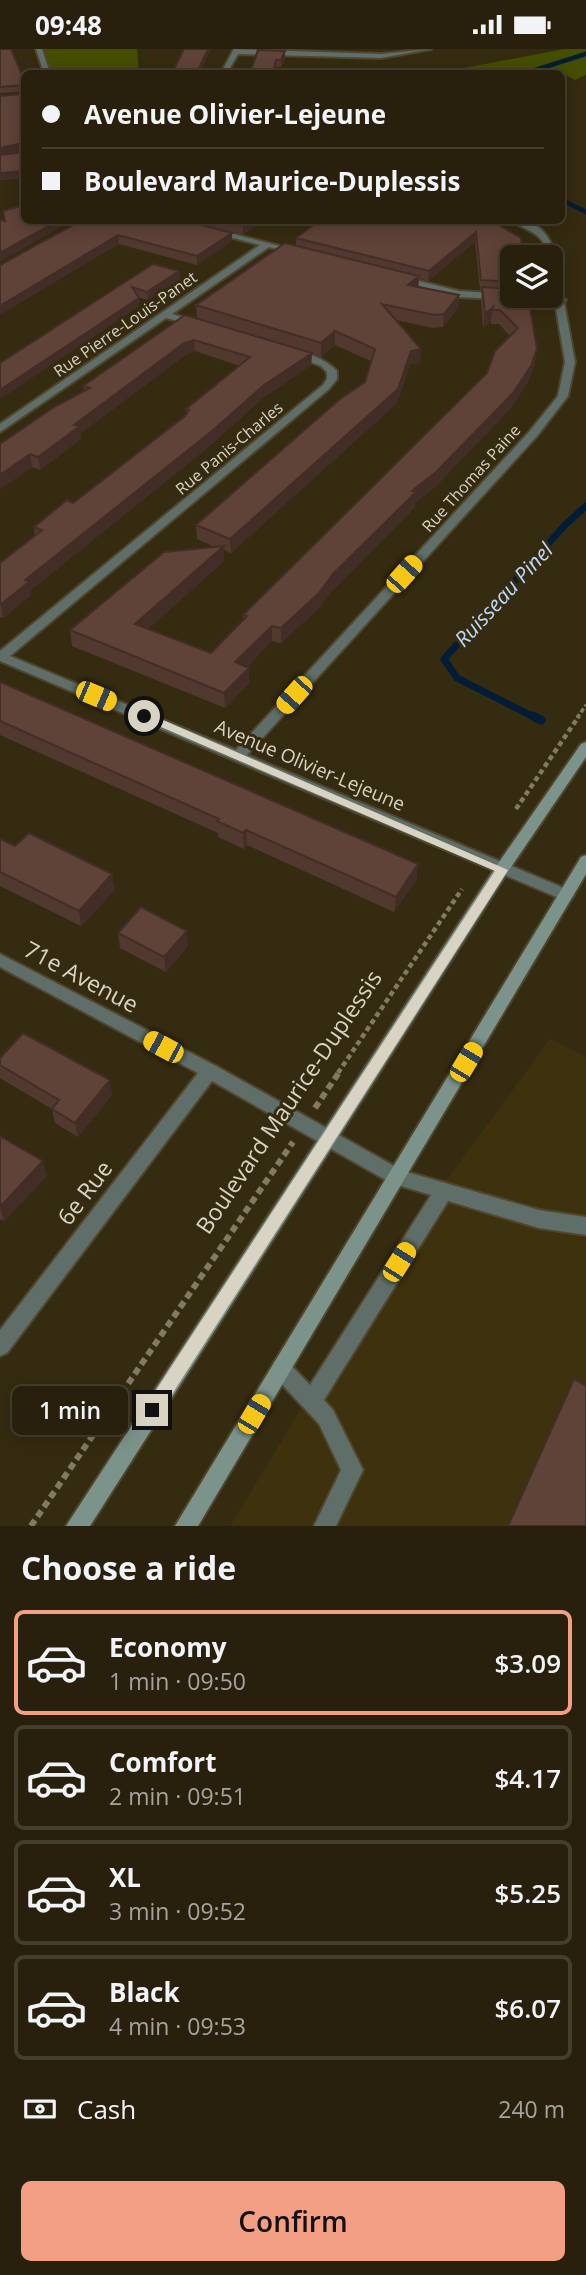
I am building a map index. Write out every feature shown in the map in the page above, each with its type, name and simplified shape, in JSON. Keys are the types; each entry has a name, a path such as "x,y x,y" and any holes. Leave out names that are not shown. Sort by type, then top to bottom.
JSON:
{"street":[{"path":"39,49 46,70"},
{"path":"226,70 236,51 381,56 428,49"},
{"name":"Rue Thomas Paine","path":"523,224 537,230 548,245"},
{"path":"205,228 306,254"},
{"name":"Rue Pierre-Louis-Panet","path":"0,429 267,244"},
{"path":"382,274 459,294 500,296"},
{"name":"Rue Thomas Paine","path":"239,755 554,409 568,384 570,362 563,308"},
{"path":"165,315 205,327"},
{"name":"Rue Panis-Charles","path":"1,657 326,387 332,379 332,371 312,358 285,350"},
{"name":"Avenue Olivier-Lejeune","path":"1,657 566,895"},
{"path":"77,1526 502,870 586,747"},
{"path":"186,1526 586,861"},
{"name":"71e Avenue","path":"0,960 210,1071 397,1177 539,1220 586,1226"},
{"name":"6e Rue","path":"0,1346 210,1071"},
{"path":"311,1401 443,1193"},
{"path":"281,1369 326,1417 352,1470 325,1526"}],"path":[{"path":"510,818 586,705"},
{"name":"Boulevard Maurice-Duplessis","path":"31,1526 481,860"}],"shaded area":[{"path":"550,1039 586,1057 586,1526 230,1526 405,1237"}],"green space":[{"path":"39,49 137,49 139,70 46,70"},
{"path":"564,49 586,49 586,75 575,80 565,75 565,70 454,70"}],"building":[{"path":"0,49 11,49 21,73 21,85 0,87"},
{"path":"184,49 208,49 198,70 174,70"},
{"path":"258,50 285,51 281,60 276,60 274,70 251,70"},
{"path":"21,94 21,143 0,148 0,96"},
{"path":"21,152 21,171 0,173 0,155"},
{"path":"21,206 21,224 52,224 0,253 0,220 5,221 3,211"},
{"path":"198,224 232,233 197,256 118,235 0,306 0,265 71,226"},
{"path":"315,224 497,224 521,238 522,245 500,245 500,281 481,280 476,232 429,271 296,238"},
{"path":"285,243 419,276 408,285 459,295 444,314 434,315 382,304 421,349 411,351 398,389 230,539 196,525 340,399 365,382 375,349 335,331 321,343 196,305"},
{"path":"153,264 179,271 147,292 132,287 139,298 0,390 0,363"},
{"path":"482,287 500,288 500,308 530,308 537,349 531,366 513,393 437,471 412,491 416,492 333,574 319,593 281,628 272,626 235,662 249,668 224,693 70,630 164,552 224,546 135,624 211,653 247,616 243,615 487,373 495,351 518,328 500,310 492,310 493,307 485,314"},
{"path":"185,315 312,353 264,385 212,431 25,580 29,582 0,605 0,563 42,530 34,527 67,500 73,503 185,416 189,410 186,409 250,357 194,340 183,344 74,425 80,426 38,457 30,454 0,475 0,444 54,407 90,388 83,386"},
{"path":"0,682 418,864 396,897 246,830 243,833 217,821 219,819 0,721"},
{"path":"29,833 112,874 79,911 0,872 0,839 15,846"},
{"path":"141,907 187,931 164,957 118,933"},
{"path":"23,1033 110,1080 75,1123 52,1109 59,1100 0,1065 0,1058"},
{"path":"0,1136 43,1161 0,1207"},
{"path":"574,1379 586,1386 586,1526 508,1526"}],"waterway":[{"name":"Ruisseau Pinel","path":"535,70 586,54"},
{"name":"Ruisseau Pinel","path":"565,202 586,212"},
{"name":"Ruisseau Pinel","path":"536,718 457,678 444,659 565,525 586,506"},
{"name":"Ruisseau Pinel","path":"533,716 541,720"}],"route":[{"path":"144,716 502,870 152,1410"}]}
